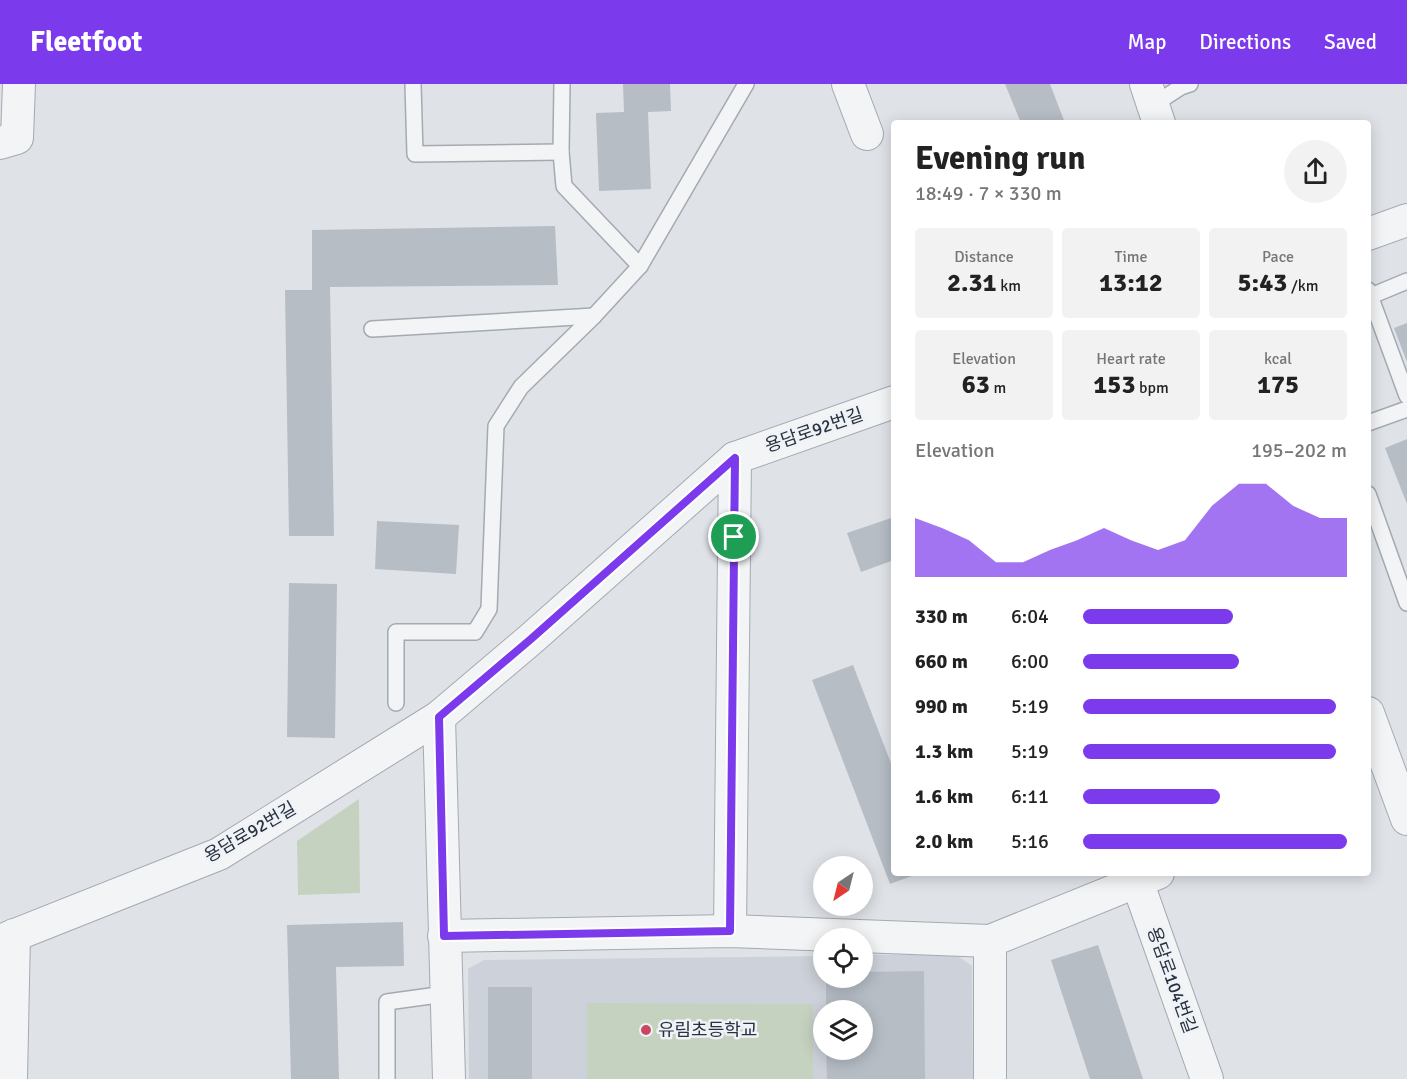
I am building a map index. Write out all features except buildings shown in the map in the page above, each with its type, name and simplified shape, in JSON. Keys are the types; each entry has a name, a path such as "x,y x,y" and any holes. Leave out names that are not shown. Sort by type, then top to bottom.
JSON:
{"street":[{"path":"0,143 17,138 19,84"},
{"path":"848,84 867,134"},
{"path":"1371,233 1407,220"},
{"name":"용담로92번길","path":"11,1079 7,938 219,854 439,717 531,639 735,458 891,403"},
{"path":"730,931 735,458"},
{"path":"439,717 448,1079"},
{"path":"1371,722 1389,783 1407,819"},
{"name":"용담로104번길","path":"444,936 730,931 990,941 1147,877 1207,1079"},
{"path":"990,941 990,1079"}],"lane":[{"path":"413,84 415,154 561,152"},
{"path":"562,84 561,152 564,186 640,266"},
{"path":"396,703 396,632 475,632 489,609 496,426 520,387 594,316 640,266 746,84"},
{"path":"1153,104 1190,84"},
{"path":"1371,292 1407,281"},
{"path":"1371,298 1407,396"},
{"path":"372,329 594,316"},
{"path":"1371,422 1407,409"},
{"path":"1371,502 1407,603"},
{"path":"387,1079 387,1002 446,994"}],"shaded area":[{"name":"유림초등학교","path":"955,954 972,966 973,1079 469,1079 468,969 484,960 813,956 813,988 873,988 873,955"}],"green space":[{"path":"359,799 360,893 298,895 297,841"},
{"path":"587,1003 813,1004 813,1079 587,1079"}],"place":[{"name":"유림초등학교","path":"646,1030"}],"route":[{"path":"735,458 734,537 730,931 444,936 439,717 531,639 735,458"}]}
